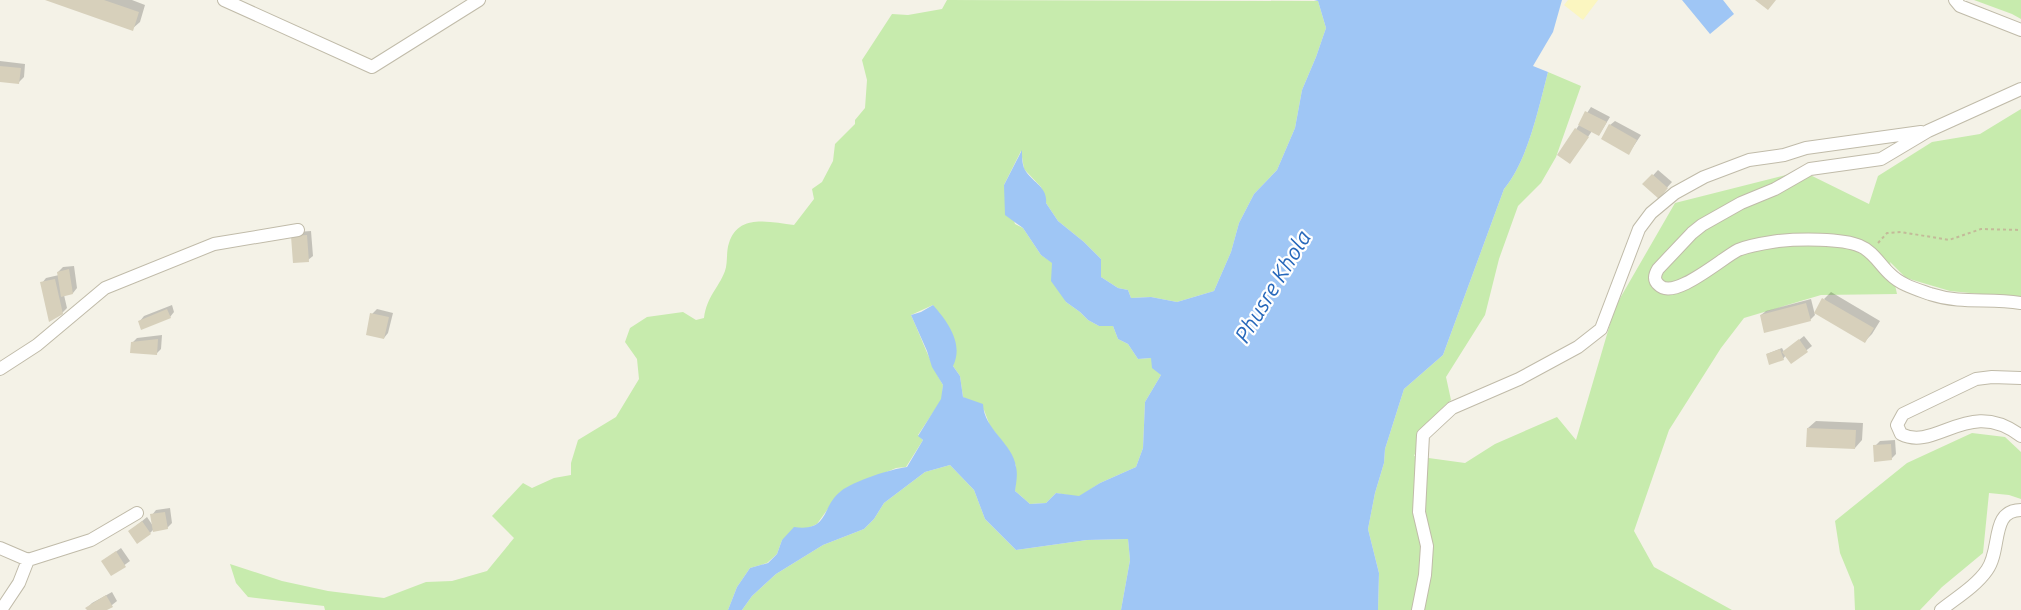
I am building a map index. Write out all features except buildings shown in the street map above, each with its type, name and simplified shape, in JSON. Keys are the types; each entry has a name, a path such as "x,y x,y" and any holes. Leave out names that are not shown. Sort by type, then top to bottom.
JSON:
{"street":[{"path":"224,0 372,67 479,0"},
{"path":"1955,0 1960,6 2021,30"},
{"path":"2021,89 1928,131 1881,159 1810,169 1775,189 1722,213 1692,233 1655,275 1660,287 1676,288 1739,249 1777,241 1810,240 1861,246 1870,252 1898,281 1933,295 1964,302 2021,303"},
{"path":"1418,610 1425,575 1427,546 1419,512 1423,435 1452,408 1529,374 1578,347 1601,329 1639,229 1651,213 1676,193 1704,177 1749,160 1784,155 1806,148 1928,131"},
{"path":"0,369 37,345 105,288 214,244 298,230"},
{"path":"2021,378 1976,379 1904,414 1897,424 1901,434 1911,438 1980,420 2003,426 2021,436"},
{"path":"1941,610 1986,572 1995,555 2003,516 2011,511 2021,510"},
{"path":"0,548 28,560 91,540 137,513"},
{"path":"1,610 19,583 28,560"}],"path":[{"path":"1870,252 1887,233 1901,232 1949,240 1982,229 2021,230"}],"green space":[{"path":"947,0 1318,1 1326,28 1302,90 1295,128 1277,170 1254,194 1239,223 1231,252 1214,291 1177,302 1151,297 1131,298 1128,290 1118,288 1101,277 1101,259 1058,221 1046,203 1041,187 1024,169 1021,151 1004,185 1015,224 1023,228 1041,255 1053,263 1066,302 1099,326 1113,326 1118,339 1128,344 1138,359 1151,358 1161,375 1145,402 1143,448 1136,467 1100,483 1079,497 1056,493 1046,503 1030,504 1015,491 1016,466 1008,449 990,426 984,410 963,397 960,376 953,366 933,305 911,315 943,385 942,399 918,435 923,440 906,467 896,468 840,492 817,524 782,540 777,554 767,563 750,568 737,587 728,610 325,610 324,606 248,597 236,583 230,564 282,581 328,591 384,598 426,582 452,581 487,571 514,538 492,516 523,483 532,488 554,478 571,475 571,463 578,440 616,417 639,379 637,359 625,342 630,328 647,317 683,312 696,320 704,318 710,298 725,271 728,246 733,233 747,223 765,221 794,225 814,199 812,189 822,182 833,161 835,144 855,124 855,120 865,108 867,80 862,60 892,14 908,15 942,9"},
{"path":"1974,0 2021,0 2021,19 2012,14"},
{"path":"1548,72 1581,86 1556,157 1541,183 1518,206 1499,259 1485,315 1446,377 1451,400 1438,412 1429,434 1420,442 1414,456 1465,463 1495,444 1557,417 1576,440 1615,307 1675,203 1802,171 1869,204 1878,176 1932,142 1980,134 2021,109 2021,298 1950,291 1906,278 1890,262 1897,294 1821,295 1744,318 1721,348 1669,430 1634,531 1654,567 1732,610 1378,610 1379,573 1368,529 1384,463 1385,449 1404,389 1443,355 1504,189 1520,164 1526,149"},
{"path":"1972,433 2005,437 2021,452 2021,499 1989,493 1983,553 1942,587 1920,610 1855,610 1854,587 1840,553 1835,521 1907,463"},
{"path":"950,465 974,490 985,519 1016,550 1087,540 1128,539 1130,560 1121,610 742,610 752,596 776,574 823,545 864,529 874,519 884,503 925,472"}],"sand":[{"path":"1568,0 1598,0 1583,20 1564,5"}],"water":[{"name":"Phusre Khola","path":"1314,0 1562,0 1553,32 1533,66 1548,72 1526,149 1520,164 1504,189 1443,355 1404,389 1385,449 1384,463 1368,529 1379,573 1378,610 1121,610 1130,560 1128,539 1087,540 1016,550 985,519 974,490 950,465 925,472 884,503 874,519 864,529 823,545 776,574 752,596 742,610 728,610 737,587 750,568 768,563 777,554 782,540 794,527 814,526 824,516 835,497 847,487 873,476 907,467 923,440 918,436 941,399 943,385 932,367 911,315 933,305 953,334 957,350 953,366 960,376 963,397 983,404 988,421 1014,458 1017,473 1015,491 1030,504 1046,503 1056,493 1079,496 1100,483 1136,467 1143,448 1145,402 1161,375 1152,368 1151,358 1138,359 1128,344 1118,339 1113,326 1099,326 1066,302 1051,281 1052,263 1041,255 1023,228 1005,215 1004,185 1022,150 1025,170 1045,193 1046,203 1058,221 1101,259 1101,277 1118,288 1128,290 1131,298 1151,297 1177,302 1214,291 1231,252 1239,223 1254,194 1277,170 1295,128 1302,90 1326,28 1318,1"},
{"path":"1682,0 1723,0 1734,14 1710,34"}]}
